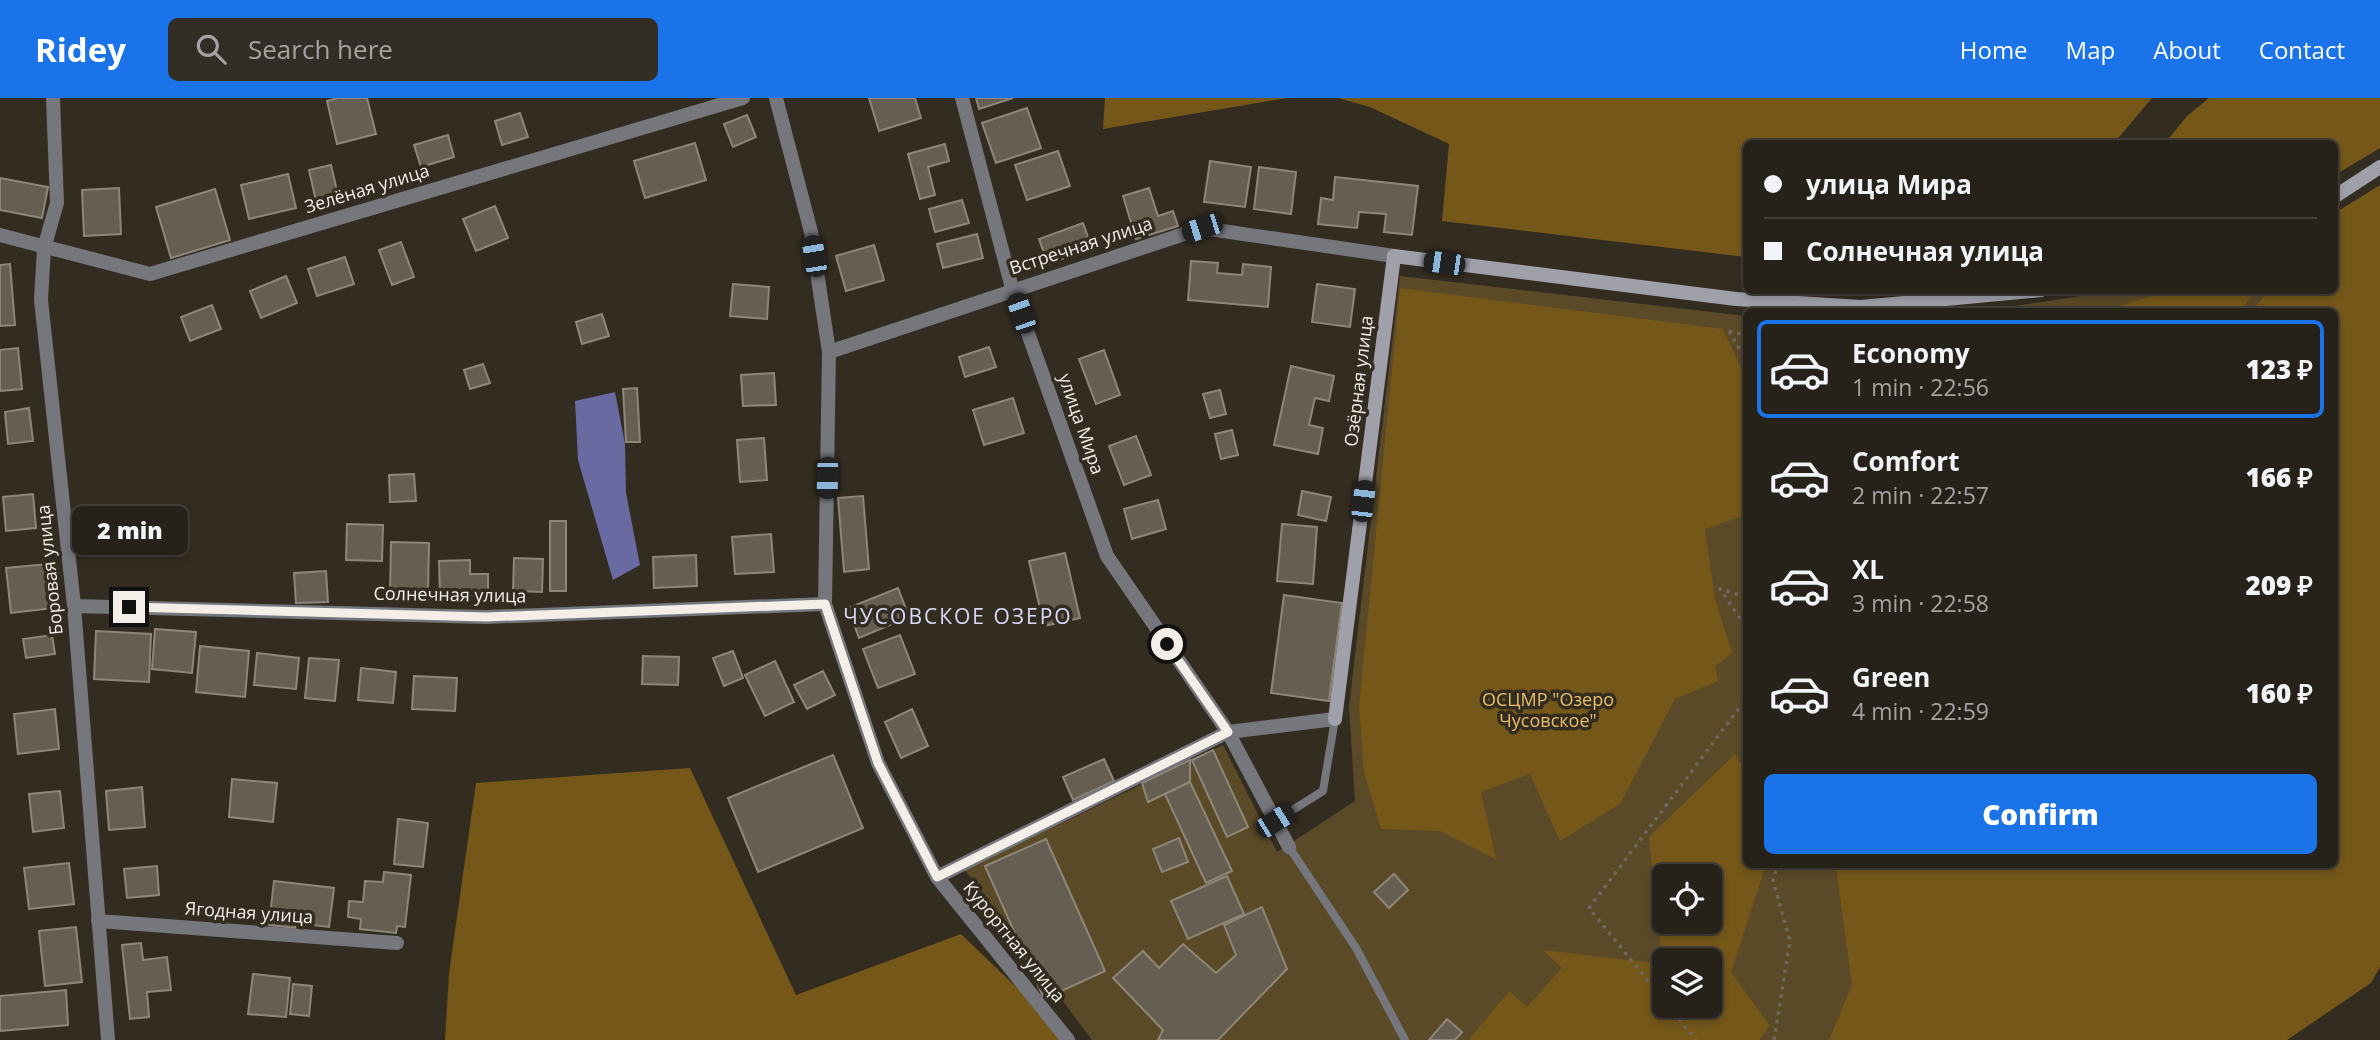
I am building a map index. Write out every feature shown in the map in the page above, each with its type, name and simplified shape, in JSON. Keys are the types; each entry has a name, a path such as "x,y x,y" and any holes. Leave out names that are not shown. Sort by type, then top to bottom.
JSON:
{"street":[{"name":"Боровая улица","path":"53,98 57,203 44,248 41,300 74,606 108,1040"},
{"name":"Зелёная улица","path":"0,235 150,274 743,98"},
{"name":"Курортная улица","path":"776,98 811,232 829,352 825,604 878,763 937,877 1068,1040"},
{"name":"улица Мира","path":"962,98 1012,288 1107,556 1228,732 1289,847"},
{"path":"2338,194 2380,167"},
{"name":"Встречная улица","path":"829,352 1012,288 1202,228 1394,256"},
{"path":"1394,256 1735,299 1861,307 1999,294"},
{"name":"Озёрная улица","path":"1335,719 1394,256"},
{"name":"Солнечная улица","path":"74,606 486,617 825,604"},
{"path":"937,877 1228,732 1335,719"},
{"name":"Ягодная улица","path":"98,922 397,943"}],"lane":[{"path":"1275,821 1323,792 1335,719"},
{"path":"1289,847 1356,948 1405,1040"}],"path":[{"path":"1743,334 1729,331 1743,355"},
{"path":"1743,596 1720,589 1743,623"},
{"path":"1652,986 1589,908 1743,703"},
{"path":"1774,1040 1790,942 1773,880 1777,868"},
{"path":"1678,1018 1696,1040"}],"green space":[{"path":"1105,98 1287,98 1103,129"},
{"path":"1338,98 2152,98 2117,140 1743,140 1743,257 1442,221 1449,144 1370,107"},
{"path":"2209,98 2380,98 2380,148 2338,173 2338,140 2167,140 2187,116"},
{"path":"2380,185 2380,967 2371,983 2287,1040 1829,1040 1852,985 1836,868 2338,868 2338,308 2254,308 2266,294 2338,294 2338,211"},
{"name":"ОСЦМР \"Озеро Чусовское\"","path":"1400,276 1743,316 1743,868 1882,868 1897,1040 1092,1040 965,870 1223,745 1277,852 1355,801 1349,706"},
{"path":"1400,288 1723,329 1743,372 1743,516 1705,529 1715,599 1732,653 1715,667 1718,681 1675,699 1620,804 1560,841 1530,774 1481,792 1496,859 1440,831 1381,829 1364,772 1359,706"},
{"path":"2093,294 2285,294 2274,308 2002,308"},
{"path":"2158,294 2254,294 2242,308 2113,308"},
{"path":"1735,754 1743,768 1743,868 1765,868 1731,972 1770,1026 1759,1040 1469,1040 1509,991 1527,1007 1562,968 1543,950 1652,963 1652,1018 1722,1018 1722,948 1660,948 1659,934 1722,934 1722,864 1652,864 1652,866 1649,837"},
{"path":"690,768 796,995 961,934 1063,1032 1066,1040 445,1040 449,973 476,783"}],"water":[{"path":"615,392 625,444 626,493 640,565 613,580 578,460 575,401"}],"building":[{"path":"338,98 367,98 376,134 337,144 327,101"},
{"path":"869,98 915,98 921,118 879,131"},
{"path":"976,98 1013,98 979,109"},
{"path":"1027,108 1041,148 996,163 982,123"},
{"path":"520,113 528,137 502,145 495,121"},
{"path":"747,115 756,137 733,147 724,124"},
{"path":"448,135 454,157 421,167 414,145"},
{"path":"695,143 706,180 645,198 634,161"},
{"path":"945,144 949,161 928,167 935,195 920,199 908,154"},
{"path":"1058,151 1070,186 1027,200 1015,165"},
{"path":"1210,161 1251,167 1245,207 1204,202"},
{"path":"331,165 338,195 316,201 309,170"},
{"path":"1259,167 1296,172 1291,214 1254,209"},
{"path":"288,174 296,208 249,219 241,185"},
{"path":"1335,177 1418,186 1412,235 1384,232 1386,214 1359,212 1357,228 1318,224 1321,198 1333,200"},
{"path":"0,178 48,187 42,218 0,210"},
{"path":"119,188 121,234 84,236 82,190"},
{"path":"1149,188 1158,216 1173,211 1178,226 1136,239 1123,196"},
{"path":"215,189 230,240 171,258 156,207"},
{"path":"962,200 969,223 935,232 929,209"},
{"path":"495,206 508,238 476,251 463,219"},
{"path":"1083,223 1092,248 1048,264 1039,239"},
{"path":"977,234 983,258 943,268 937,244"},
{"path":"401,242 414,277 392,285 379,250"},
{"path":"874,245 884,280 846,291 836,256"},
{"path":"345,257 354,284 317,296 308,269"},
{"path":"1191,261 1218,263 1217,273 1242,275 1243,264 1271,267 1268,307 1188,300"},
{"path":"10,264 15,325 0,326 0,265"},
{"path":"286,276 297,303 261,318 250,291"},
{"path":"733,284 769,287 767,319 730,316"},
{"path":"1317,284 1355,289 1350,327 1312,322"},
{"path":"212,305 221,329 190,341 181,317"},
{"path":"602,314 609,336 582,344 576,322"},
{"path":"989,347 996,367 965,377 959,357"},
{"path":"18,348 22,389 0,391 0,350"},
{"path":"1104,350 1120,395 1096,404 1079,359"},
{"path":"483,364 490,383 470,389 464,370"},
{"path":"1291,366 1334,376 1329,401 1315,398 1309,425 1323,428 1318,454 1274,445"},
{"path":"774,373 776,405 743,406 741,375"},
{"path":"637,388 640,442 626,442 623,389"},
{"path":"1220,390 1226,414 1210,418 1203,394"},
{"path":"1013,398 1024,433 984,445 973,410"},
{"path":"29,408 33,441 8,444 5,412"},
{"path":"1232,430 1238,455 1221,459 1215,434"},
{"path":"1136,436 1151,475 1124,485 1109,446"},
{"path":"764,438 767,480 740,482 737,440"},
{"path":"414,474 416,501 390,502 389,475"},
{"path":"1302,491 1331,497 1326,521 1298,515"},
{"path":"33,494 36,528 6,531 3,497"},
{"path":"863,496 869,569 844,572 838,498"},
{"path":"1158,500 1166,529 1132,539 1124,509"},
{"path":"550,521 566,521 566,591 550,591"},
{"path":"347,524 383,525 382,561 346,560"},
{"path":"1282,524 1317,527 1313,584 1277,581"},
{"path":"771,534 774,572 735,574 732,537"},
{"path":"391,542 429,543 428,593 390,592"},
{"path":"1065,553 1080,618 1044,626 1029,561"},
{"path":"696,555 697,586 654,588 653,557"},
{"path":"514,558 543,559 542,592 513,591"},
{"path":"470,560 470,574 488,574 488,595 440,596 439,561"},
{"path":"48,564 53,608 11,613 6,568"},
{"path":"326,571 328,602 296,603 294,573"},
{"path":"898,588 909,617 859,638 848,608"},
{"path":"1284,595 1342,603 1329,701 1271,693"},
{"path":"155,629 196,632 192,673 152,669"},
{"path":"96,631 151,634 149,682 94,679"},
{"path":"52,635 55,654 26,658 23,639"},
{"path":"900,635 915,674 878,688 863,649"},
{"path":"200,646 249,651 245,697 196,692"},
{"path":"733,651 743,678 724,686 713,658"},
{"path":"257,653 299,658 296,689 254,685"},
{"path":"643,656 679,657 678,685 642,684"},
{"path":"309,658 339,660 335,701 305,698"},
{"path":"775,661 794,702 765,716 745,675"},
{"path":"361,668 396,672 393,703 358,700"},
{"path":"823,671 835,695 807,709 794,685"},
{"path":"414,676 457,678 455,711 412,709"},
{"path":"55,709 59,749 18,754 14,714"},
{"path":"912,709 928,746 901,758 885,722"},
{"path":"1213,750 1248,827 1227,837 1192,760"},
{"path":"833,755 863,828 758,872 728,798"},
{"path":"1104,759 1114,781 1073,800 1063,777"},
{"path":"1190,760 1190,782 1148,802 1142,783"},
{"path":"232,779 277,783 273,822 229,817"},
{"path":"1190,782 1232,871 1206,883 1165,794"},
{"path":"142,787 145,827 109,830 106,791"},
{"path":"60,791 64,828 33,832 29,794"},
{"path":"398,819 428,823 423,867 394,864"},
{"path":"1179,838 1188,862 1162,872 1153,849"},
{"path":"1046,839 1105,971 1044,999 985,866"},
{"path":"69,863 74,904 29,909 24,868"},
{"path":"157,866 159,895 127,898 124,869"},
{"path":"384,872 411,875 405,927 397,926 396,933 360,929 361,919 348,917 349,901 363,902 365,881 383,882"},
{"path":"1394,874 1408,890 1389,908 1374,892"},
{"path":"1227,876 1244,914 1188,939 1171,901"},
{"path":"274,881 334,888 329,927 296,923 295,928 269,925"},
{"path":"1262,907 1287,969 1218,1040 1158,1040 1163,1030 1113,978 1143,951 1159,968 1183,944 1216,973 1236,955 1224,925"},
{"path":"76,927 82,982 45,986 39,931"},
{"path":"141,943 143,960 167,957 171,990 147,992 149,1017 130,1019 122,945"},
{"path":"253,974 290,978 286,1017 248,1014"},
{"path":"293,984 312,986 309,1016 290,1014"},
{"path":"66,990 68,1025 0,1031 0,996"},
{"path":"1447,1019 1462,1032 1455,1040 1429,1040"}],"district":[{"name":"ЧУСОВСКОЕ ОЗЕРО","path":"958,617"}],"route":[{"path":"129,607 486,617 825,604 878,763 937,877 1228,732 1167,644"}]}
